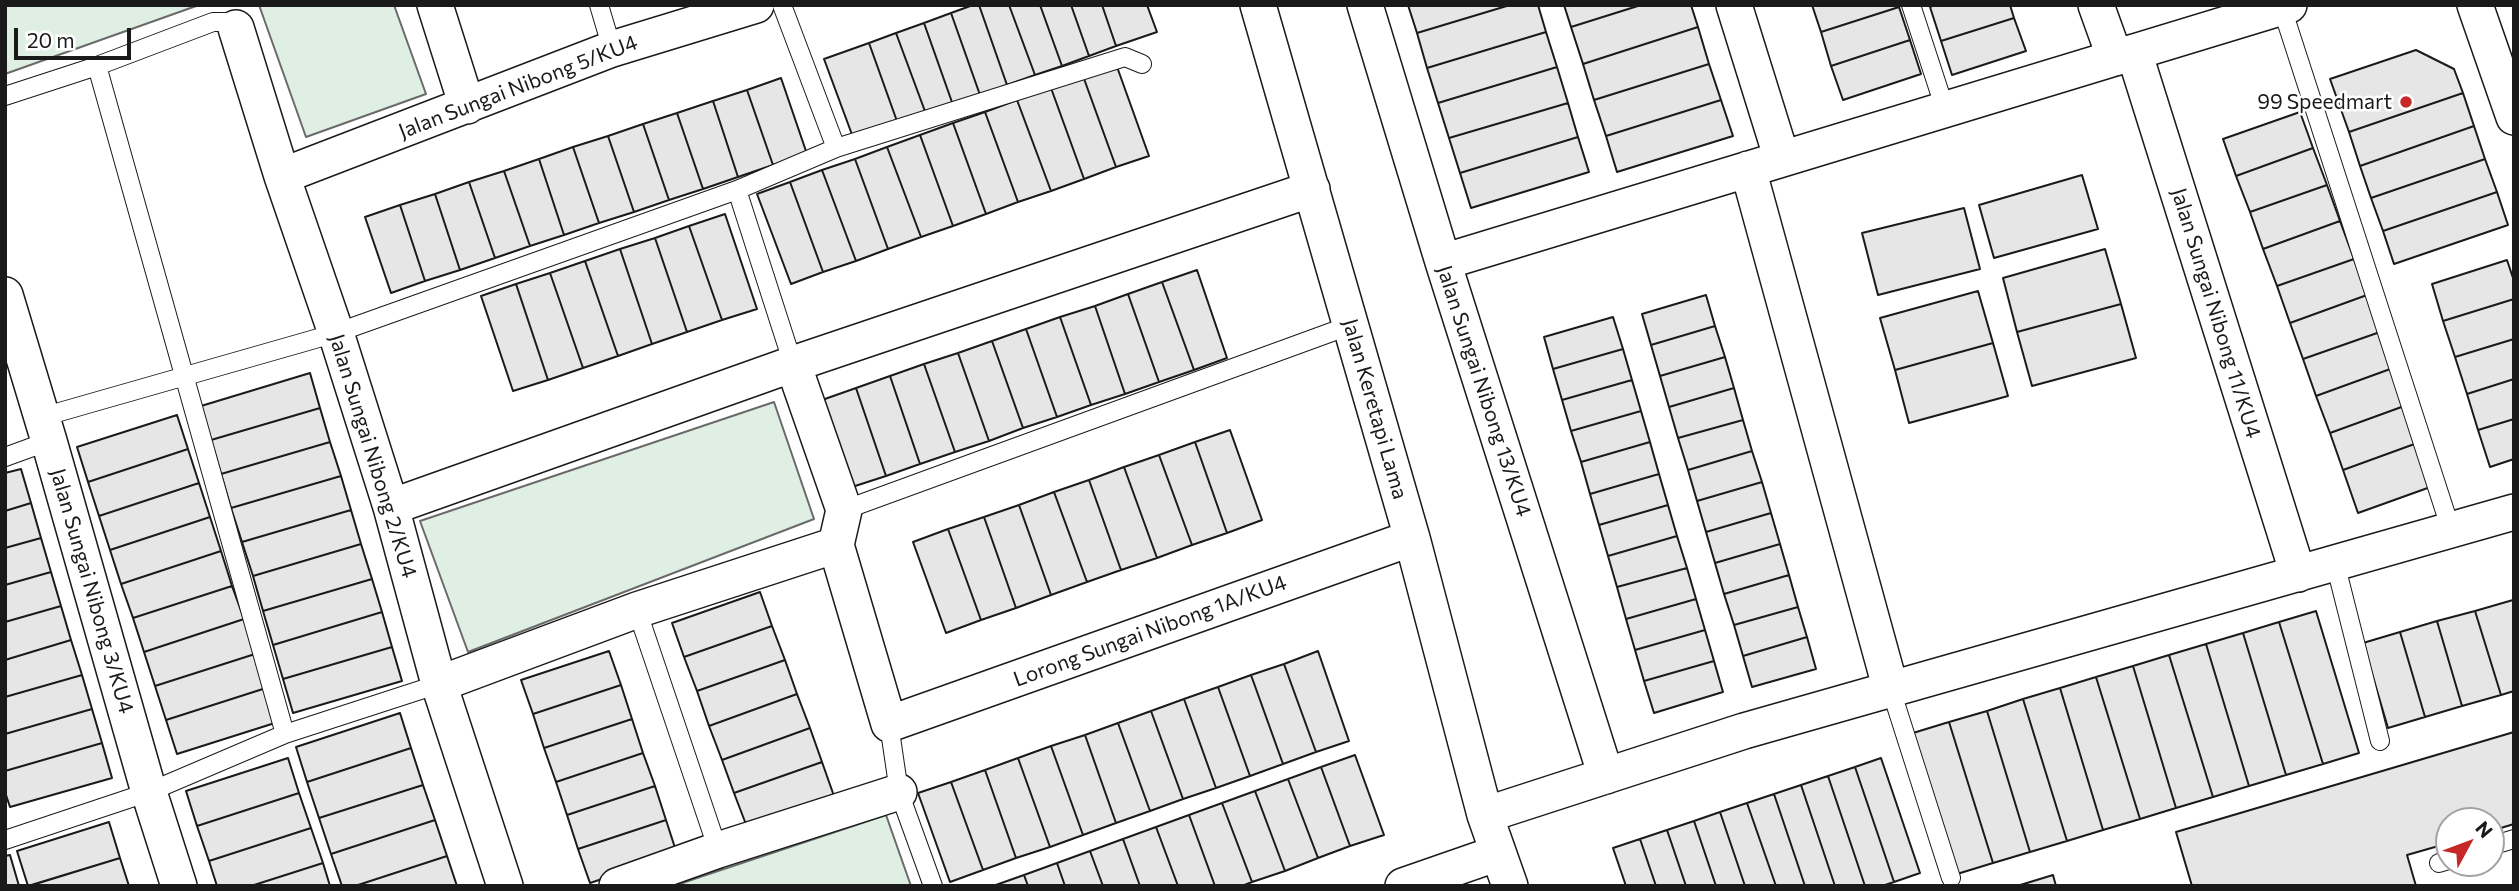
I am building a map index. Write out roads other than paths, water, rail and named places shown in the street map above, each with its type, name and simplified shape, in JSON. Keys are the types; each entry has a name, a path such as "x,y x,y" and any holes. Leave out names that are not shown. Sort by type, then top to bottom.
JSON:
{"street":[{"path":"435,5 467,106"},
{"name":"Jalan Sungai Nibong 5/KU4","path":"282,176 612,49 756,5"},
{"name":"Jalan Keretapi Lama","path":"1258,5 1412,538 1485,815 1510,886"},
{"name":"Jalan Sungai Nibong 13/KU4","path":"1365,5 1443,262 1606,776"},
{"path":"1734,5 1782,159"},
{"name":"Jalan Sungai Nibong 11/KU4","path":"2096,5 2124,55 2298,574"},
{"path":"2475,5 2514,117"},
{"path":"1443,262 2284,6"},
{"name":"Jalan Sungai Nibong 2/KU4","path":"236,28 391,507 439,684 505,886"},
{"path":"1748,169 1891,690"},
{"path":"391,507 793,364 1311,189"},
{"name":"Jalan Sungai Nibong 3/KU4","path":"5,295 149,792 179,886"},
{"path":"793,364 844,510 836,545 889,724"},
{"path":"1485,815 1744,732 2514,512"},
{"name":"Lorong Sungai Nibong 1A/KU4","path":"889,724 1412,538"},
{"path":"439,684 637,610 836,545"},
{"path":"617,886 718,850 899,792"},
{"path":"1403,886 1498,853"}],"lane":[{"path":"599,5 612,49"},
{"path":"782,5 836,148"},
{"path":"1910,5 1945,109"},
{"path":"2284,6 2451,530"},
{"path":"5,96 97,66 213,22 227,22 236,28"},
{"path":"5,457 46,429 185,377 336,333 737,190 836,148 1125,57 1142,64"},
{"path":"97,66 285,734"},
{"path":"737,190 793,364"},
{"path":"844,510 1350,325"},
{"path":"2335,564 2380,741"},
{"path":"637,610 718,850"},
{"path":"5,840 149,792 285,734 439,684"},
{"path":"1891,690 1951,878"},
{"path":"889,724 899,792 933,886"}],"place":[{"name":"99 Speedmart","path":"2406,102"}]}
